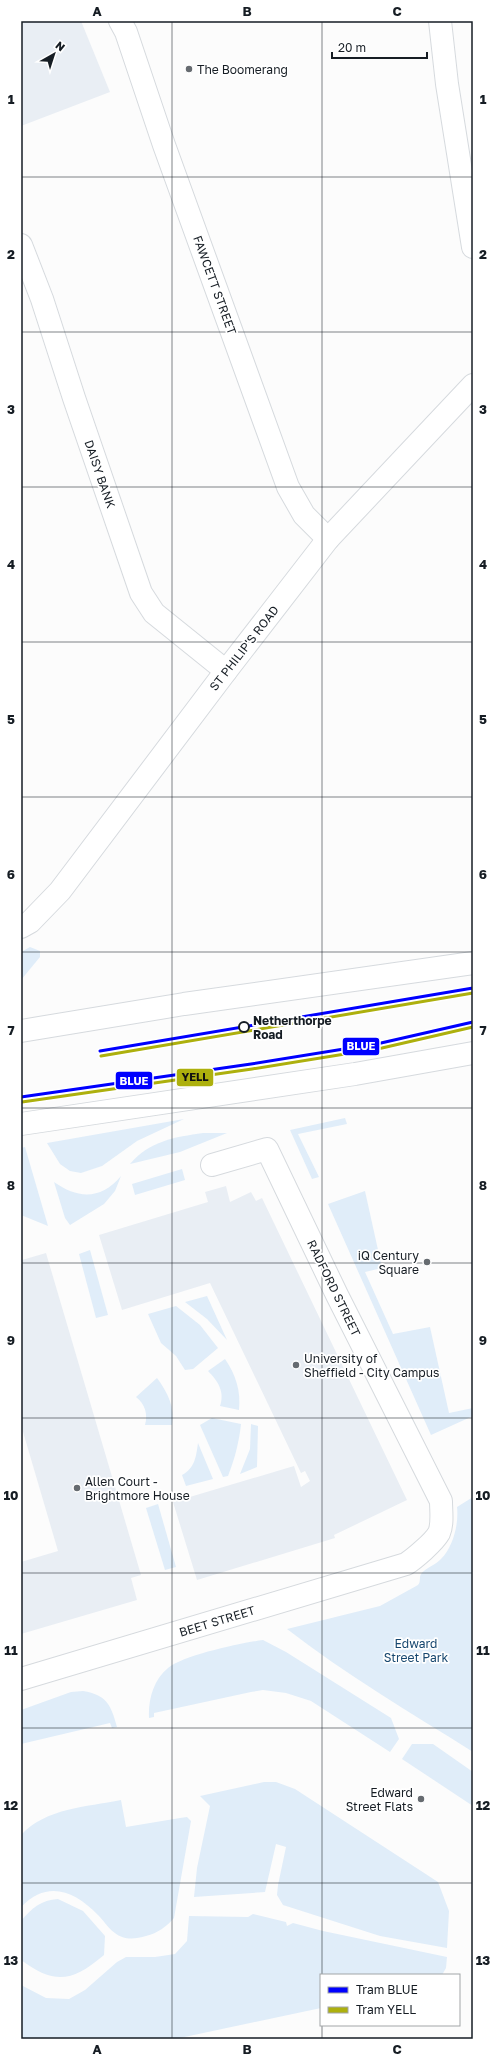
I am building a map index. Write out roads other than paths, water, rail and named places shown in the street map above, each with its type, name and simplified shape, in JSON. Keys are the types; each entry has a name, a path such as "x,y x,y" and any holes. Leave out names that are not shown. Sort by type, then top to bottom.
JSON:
{"main road":[{"name":"FAWCETT STREET","path":"120,21 126,32 164,145 288,487 304,515 328,539"},
{"path":"440,21 473,247"},
{"name":"DAISY BANK","path":"21,244 42,299 74,398 141,593 154,613 226,671"},
{"name":"ST PHILIP'S ROAD","path":"24,920 60,891 328,539 473,385"},
{"path":"21,1031 184,1004 473,963"},
{"path":"21,1124 355,1074 473,1053"},
{"name":"RADFORD STREET","path":"212,1165 267,1149 336,1295 441,1501 441,1521 438,1534 413,1560"},
{"name":"BEET STREET","path":"21,1679 406,1564 413,1560"}],"tram line":[{"name":"BLUE","path":"100,1051 473,988"},
{"name":"YELL","path":"101,1056 473,993"},
{"name":"BLUE","path":"21,1097 251,1064 381,1043 473,1022"},
{"name":"YELL","path":"22,1102 252,1069 382,1048 473,1027"}],"place":[{"name":"The Boomerang","path":"189,69"},
{"name":"Netherthorpe Road","path":"244,1027"},
{"name":"iQ Century Square","path":"427,1262"},
{"name":"University of Sheffield - City Campus","path":"296,1365"},
{"name":"Allen Court - Brightmore House","path":"77,1488"},
{"name":"Edward Street Flats","path":"421,1799"}],"park label":[{"name":"Edward Street Park","path":"416,1650"}]}
